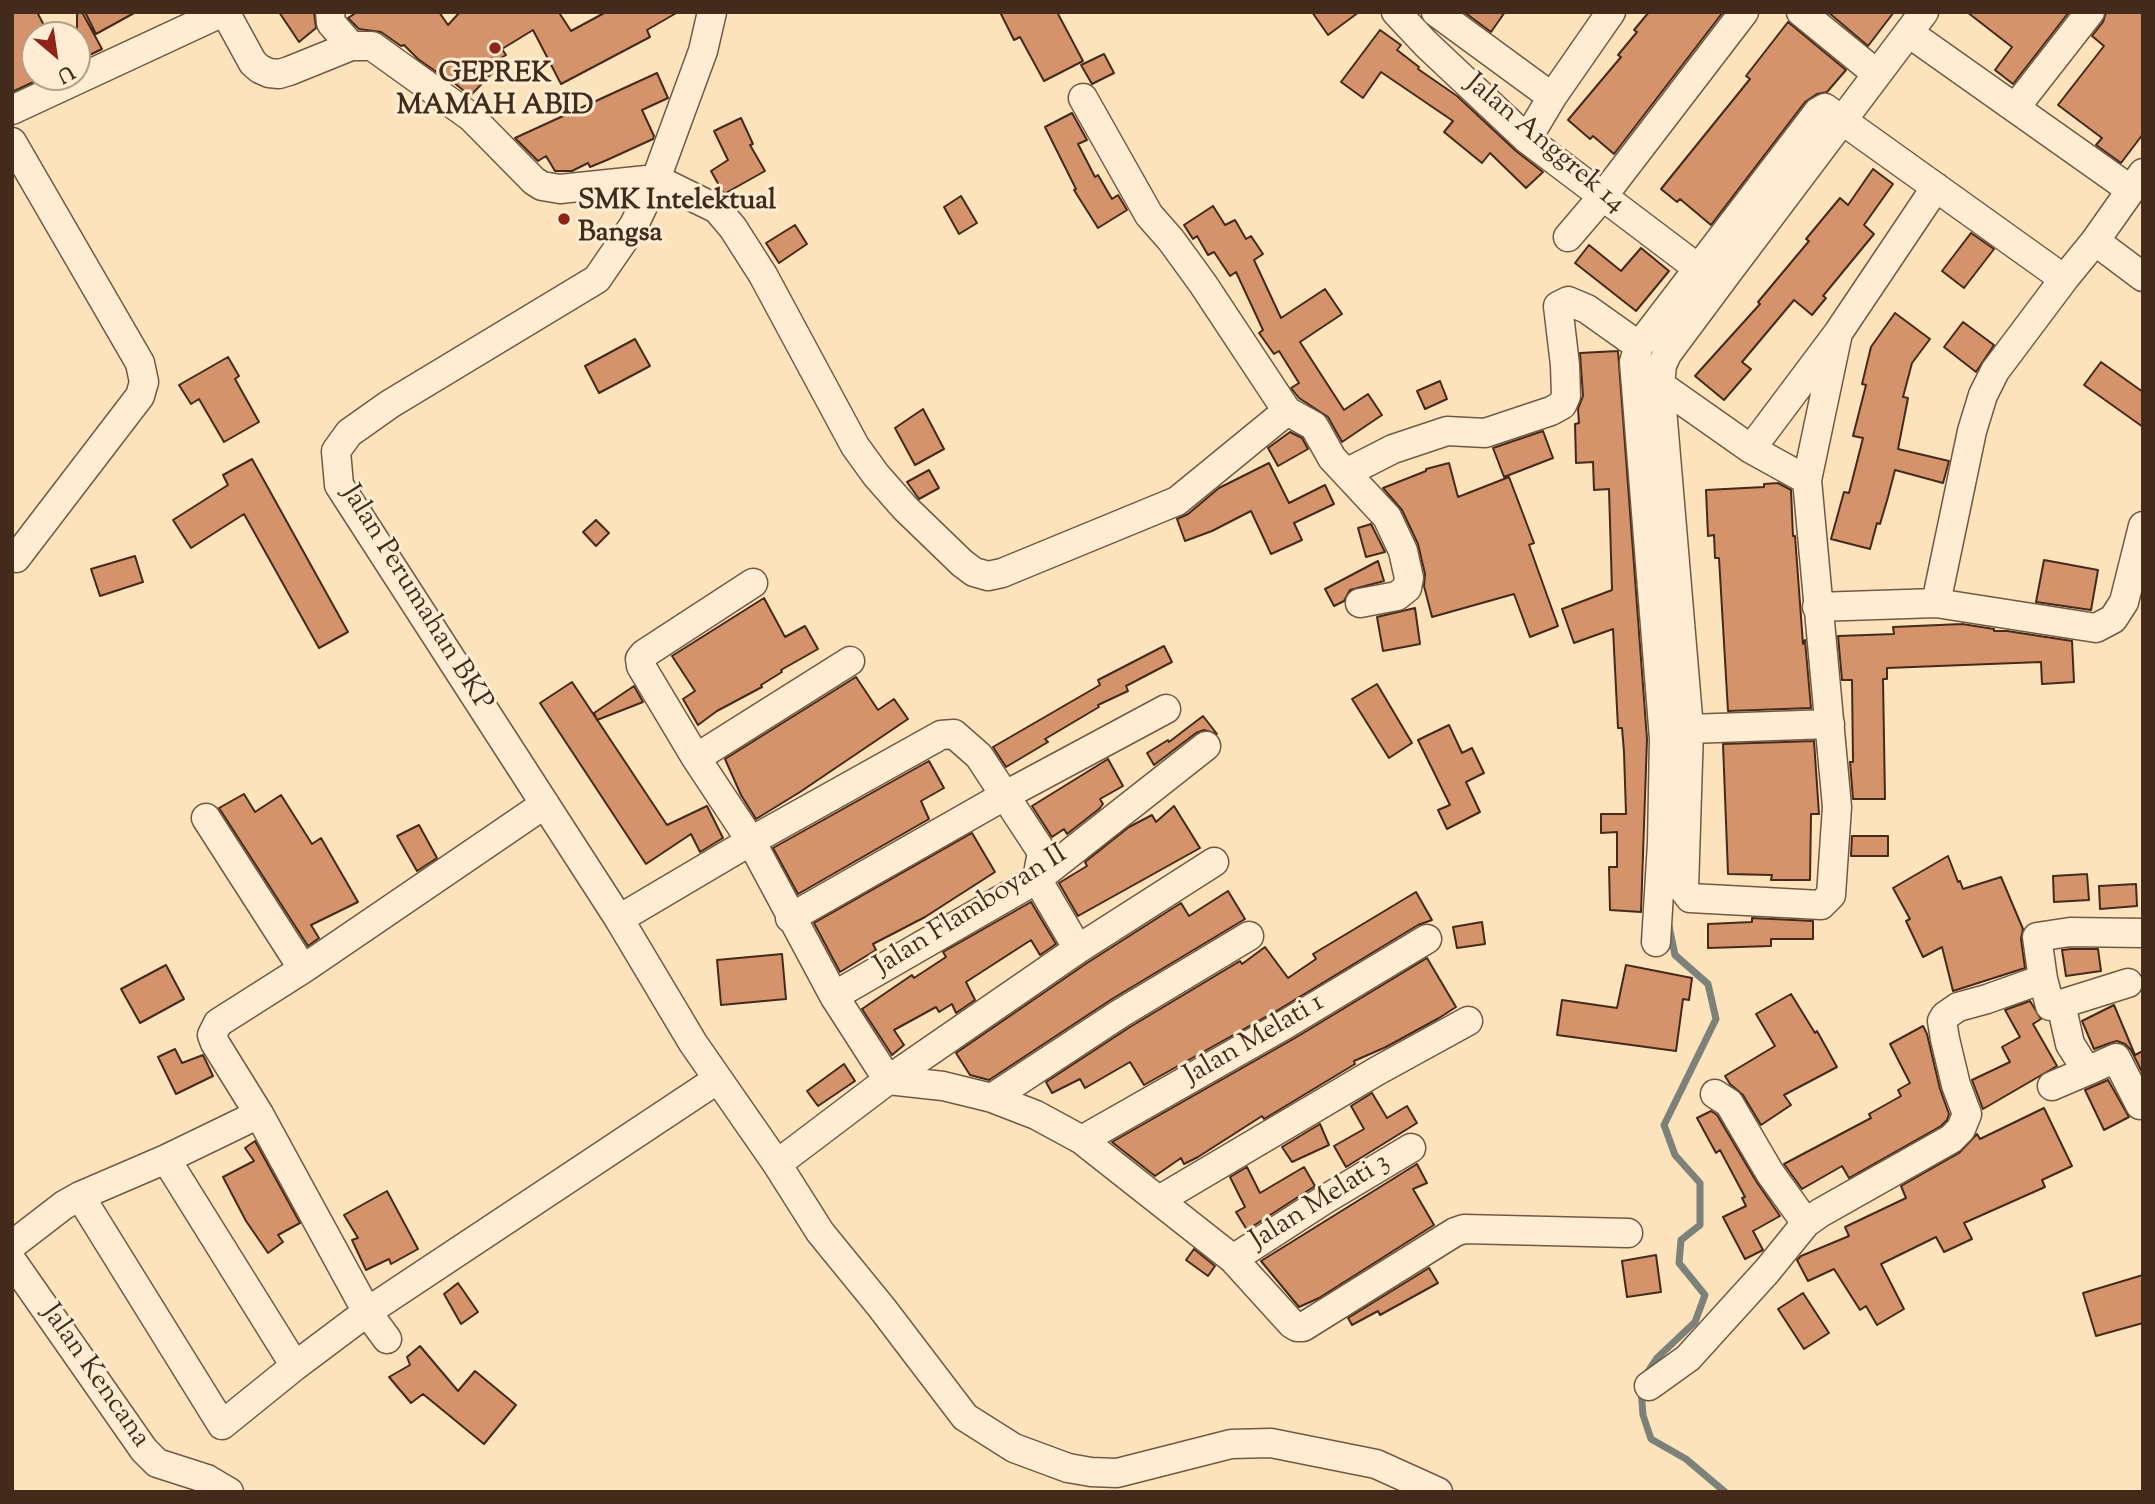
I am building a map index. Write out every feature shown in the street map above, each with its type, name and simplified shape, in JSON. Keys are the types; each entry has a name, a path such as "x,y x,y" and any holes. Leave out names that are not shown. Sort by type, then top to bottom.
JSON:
{"street":[{"path":"12,110 224,12 253,62 269,73 289,71 351,46 372,46 463,111 542,186 560,189 656,180 717,209 733,228 763,275 855,446 876,475 905,508 962,563 974,572 988,576 1002,573 1177,501 1287,411"},
{"name":"Jalan Perumahan BKP","path":"712,12 703,51 656,180 635,225 597,279 390,404 349,433 336,451 339,485 619,919 718,1079 777,1164 820,1233 882,1308 965,1417 1014,1448 1116,1482 1231,1444 1271,1443 1376,1464 1438,1492"},
{"name":"Jalan Anggrek 14","path":"1396,12 1527,139 1699,269"},
{"path":"1436,12 1552,97"},
{"path":"1527,139 1552,97 1611,12"},
{"path":"1568,237 1603,196 1744,12"},
{"path":"1801,12 1877,74"},
{"path":"2015,108 2090,12"},
{"path":"328,16 351,46"},
{"path":"1838,333 1807,480 1837,807 1831,895 1821,905 1690,898 1684,890 1689,729 1660,385 1662,365 1667,354 1917,23 2015,108 2137,182 1995,371 1983,395 1972,431 1936,603"},
{"path":"1083,98 1149,215 1195,273 1287,411 1314,426 1332,458 1387,517 1403,551 1409,578 1407,588 1397,596 1360,603"},
{"path":"1656,942 1664,739 1634,362 1639,346 1818,112 1825,108 2064,279"},
{"path":"12,142 140,363 144,382 140,396 16,558"},
{"path":"1751,449 1838,333 1936,187"},
{"path":"2095,241 2143,277"},
{"path":"1346,473 1393,449 1447,431 1485,433 1562,405 1566,396 1565,365 1558,306 1568,301 1587,309 1639,346"},
{"path":"1660,385 1751,449 1807,480"},
{"path":"1817,607 1936,603 2096,628 2113,619 2124,603 2143,526"},
{"path":"753,583 644,654 640,659 641,666 696,758 751,841 834,996 888,1080"},
{"path":"696,758 850,661"},
{"path":"790,918 1004,796 1166,709"},
{"path":"1689,729 1830,724"},
{"path":"619,919 751,841 941,735 954,734 979,756 1042,852 1037,879 1078,949"},
{"name":"Jalan Flamboyan II","path":"834,996 1037,879 1206,746"},
{"path":"387,1339 367,1312 259,1114 212,1035 218,1023 303,969 545,804"},
{"path":"206,818 303,969"},
{"path":"777,1164 888,1080 1078,949 1214,862"},
{"path":"2128,983 2050,1006 2037,937 2070,932 2143,933"},
{"path":"992,1098 1121,1013 1249,936"},
{"name":"Jalan Melati 1","path":"1082,1140 1286,1024 1427,939"},
{"path":"1649,1386 1688,1359 1806,1223 1951,1139 1961,1129 1967,1114 1956,1085 1942,1021 1958,1007 2043,979"},
{"path":"2061,1004 2070,1044 2087,1071"},
{"path":"1159,1200 1366,1077 1468,1021"},
{"path":"2052,1086 2116,1058 2140,1105"},
{"path":"80,1196 222,1425 367,1312 718,1079"},
{"path":"888,1080 943,1086 992,1098 1036,1115 1082,1140 1233,1259 1292,1324 1303,1327 1455,1232 1464,1229 1628,1233"},
{"path":"1715,1094 1729,1103 1770,1172 1806,1223"},
{"path":"12,1245 80,1196 166,1159 259,1114"},
{"name":"Jalan Melati 3","path":"1233,1259 1410,1148"},
{"path":"166,1159 295,1366"},
{"name":"Jalan Kencana","path":"12,1261 144,1450 157,1463 207,1479 229,1492"}],"building":[{"path":"12,12 37,12 42,21 21,21 21,88 12,92"},
{"path":"77,12 82,12 87,21 77,21"},
{"path":"85,12 136,12 96,34"},
{"path":"279,12 314,12 316,28 299,42"},
{"path":"357,12 439,12 448,25 460,12 563,12 560,14 571,31 606,12 678,12 647,30 650,37 561,84 533,30 502,49 506,55 491,64 496,69 470,96 446,76 445,78 418,59 404,45 401,46 381,32 359,29 348,18"},
{"path":"1000,12 1057,12 1083,61 1044,81 1020,37 1014,40"},
{"path":"1312,12 1359,12 1328,35"},
{"path":"1464,12 1505,12 1491,32"},
{"path":"1649,12 1723,12 1614,154 1593,136 1590,139 1568,120 1621,57 1618,55"},
{"path":"1828,12 1894,12 1868,46"},
{"path":"1967,12 2069,12 2013,84 1995,70 2012,47"},
{"path":"2106,12 2143,12 2143,134 2121,163 2096,145 2102,138 2058,105 2104,46 2092,36 2103,22"},
{"path":"1788,22 1846,70 1827,92 1817,94 1805,102 1711,225 1680,199 1677,202 1661,189 1750,79 1746,76"},
{"path":"91,29 102,49 91,54"},
{"path":"1380,30 1401,45 1397,50 1419,67 1418,69 1457,96 1516,151 1543,172 1526,188 1490,153 1482,163 1444,132 1453,121 1381,72 1363,98 1341,82"},
{"path":"1104,54 1114,73 1092,84 1081,65"},
{"path":"657,73 668,98 642,110 653,139 590,167 588,163 572,171 555,171 546,156 538,161 515,138"},
{"path":"1072,113 1087,140 1078,144 1095,177 1098,175 1112,199 1118,195 1127,210 1098,228 1074,190 1076,189 1045,127"},
{"path":"741,118 753,144 750,145 765,171 724,194 711,171 728,160 714,131"},
{"path":"1873,169 1893,184 1864,225 1874,234 1823,296 1826,298 1812,315 1794,300 1742,362 1751,369 1724,400 1695,376 1760,304 1758,302 1809,241 1806,239 1840,198 1848,205"},
{"path":"961,196 977,223 959,234 944,207"},
{"path":"1213,206 1225,225 1235,220 1246,239 1251,236 1263,254 1254,260 1281,318 1325,289 1342,314 1300,342 1344,410 1368,394 1382,415 1342,442 1328,417 1299,398 1291,388 1299,383 1279,351 1274,354 1259,333 1263,330 1236,272 1230,276 1214,252 1208,255 1197,236 1193,239 1184,225"},
{"path":"795,225 807,244 779,263 766,243"},
{"path":"1971,233 1994,249 1964,288 1942,271"},
{"path":"1589,245 1621,271 1641,248 1669,271 1636,311 1575,263"},
{"path":"1895,313 1930,339 1912,363 1903,397 1908,398 1898,449 1949,461 1943,483 1895,470 1870,549 1831,539 1844,492 1849,493 1863,438 1853,436 1866,385 1862,384 1871,347"},
{"path":"1963,322 1994,345 1976,372 1944,347"},
{"path":"635,339 650,366 599,393 585,366"},
{"path":"1618,351 1647,739 1641,912 1610,910 1609,867 1617,867 1617,832 1601,833 1601,814 1626,814 1624,752 1622,728 1618,728 1613,629 1574,643 1562,609 1612,590 1609,489 1594,490 1593,462 1576,463 1575,424 1579,423 1578,409 1583,396 1580,353"},
{"path":"228,357 239,376 235,379 259,422 224,442 199,399 191,404 179,385"},
{"path":"2101,362 2143,392 2143,427 2084,385"},
{"path":"1440,381 1447,399 1425,409 1417,391"},
{"path":"923,409 944,449 915,465 895,428"},
{"path":"1543,431 1553,458 1504,477 1493,448"},
{"path":"1290,432 1302,438 1308,449 1278,466 1268,448"},
{"path":"252,459 348,632 319,648 244,514 191,548 173,520 228,485 223,475"},
{"path":"1269,463 1289,503 1325,485 1334,504 1294,523 1302,540 1271,554 1251,511 1185,541 1177,519 1188,514 1219,488"},
{"path":"1449,463 1458,497 1509,477 1534,543 1529,545 1558,626 1530,637 1514,594 1432,617 1418,544 1402,510 1383,488 1426,469"},
{"path":"929,470 939,488 919,499 907,482"},
{"path":"1778,483 1791,490 1793,536 1811,708 1728,711 1719,558 1715,558 1714,535 1708,536 1706,490 1764,487 1764,484"},
{"path":"596,520 609,533 596,546 583,532"},
{"path":"1371,524 1385,552 1366,557 1358,528"},
{"path":"135,556 143,582 100,596 91,569"},
{"path":"2044,560 2098,570 2091,610 2036,602"},
{"path":"1378,561 1384,581 1350,590 1344,601 1334,606 1325,589"},
{"path":"764,598 785,637 805,626 818,649 781,670 782,672 761,685 762,687 717,711 698,725 683,699 695,691 672,656"},
{"path":"1415,608 1420,644 1383,651 1377,617"},
{"path":"1962,624 2072,641 2074,682 2042,684 2041,662 1887,668 1887,679 1883,679 1885,799 1853,799 1850,762 1853,762 1852,680 1842,680 1838,636 1894,634 1893,627"},
{"path":"1164,646 1172,662 1126,686 1128,691 1098,705 1099,707 1045,739 1048,742 1006,767 993,747 1100,685 1098,680"},
{"path":"856,677 878,710 894,699 908,719 756,819 741,795 725,759"},
{"path":"572,682 667,825 707,806 723,838 700,852 691,834 646,864 540,703"},
{"path":"1377,684 1412,743 1389,758 1352,699"},
{"path":"634,686 643,702 597,720 594,713"},
{"path":"1203,716 1217,734 1204,730 1196,733 1154,765 1147,753 1168,740 1169,742"},
{"path":"1449,725 1462,753 1472,748 1484,773 1466,782 1480,812 1447,829 1438,810 1450,805 1418,740"},
{"path":"1814,741 1819,814 1811,814 1810,880 1771,880 1772,875 1728,874 1723,744"},
{"path":"1108,759 1123,786 1100,799 1103,804 1099,809 1067,834 1064,829 1052,837 1032,806"},
{"path":"929,761 944,788 921,801 929,819 798,894 773,848"},
{"path":"244,794 255,812 281,795 312,844 321,838 358,902 311,925 319,938 308,946 219,808"},
{"path":"1174,806 1200,848 1078,916 1059,883 1087,866 1085,862 1129,827 1152,815 1156,822"},
{"path":"419,825 437,858 417,871 397,836"},
{"path":"972,833 995,872 925,917 873,944 876,950 840,972 814,923"},
{"path":"1852,836 1888,836 1888,856 1851,856"},
{"path":"1948,856 1963,889 2001,877 2023,929 2021,939 2025,968 1953,991 1942,947 1923,957 1906,921 1910,919 1893,888"},
{"path":"2087,874 2089,900 2054,902 2053,876"},
{"path":"2136,884 2137,906 2100,909 2099,886"},
{"path":"1228,891 1245,919 1112,999 989,1080 970,1075 956,1053 1087,963 1181,903 1189,916"},
{"path":"1416,892 1432,920 1418,925 1278,1010 1144,1085 1130,1062 1085,1088 1080,1079 1052,1093 1046,1082 1130,1027 1240,961 1242,964 1265,947 1288,978 1316,959 1313,954"},
{"path":"1031,902 1056,944 1040,955 1031,940 966,982 975,1000 956,1013 952,1004 939,1012 936,1007 894,1030 904,1045 892,1055 862,1009 912,975 914,978 946,957 943,952"},
{"path":"1752,918 1813,921 1813,939 1771,939 1771,946 1708,948 1708,924 1752,922"},
{"path":"1482,922 1485,944 1457,948 1453,927"},
{"path":"2098,949 2101,971 2066,976 2062,950"},
{"path":"782,954 786,999 721,1005 717,960"},
{"path":"1427,958 1456,1007 1439,1018 1354,1061 1355,1064 1264,1119 1262,1116 1198,1157 1184,1164 1181,1158 1155,1176 1112,1142 1295,1038"},
{"path":"166,965 184,999 140,1023 121,989"},
{"path":"1626,965 1692,978 1689,1000 1683,999 1676,1051 1557,1035 1562,1000 1617,1008"},
{"path":"1791,994 1815,1033 1817,1031 1837,1067 1784,1095 1791,1105 1761,1125 1743,1095 1725,1076 1775,1046 1756,1014"},
{"path":"2030,1001 2041,1019 2033,1024 2057,1066 1983,1109 1972,1080 2010,1062 2002,1047 2020,1037 2005,1010"},
{"path":"2114,1005 2135,1055 2143,1051 2143,1074 2125,1044 2117,1041 2094,1049 2082,1021"},
{"path":"1923,1026 1949,1114 1947,1120 1941,1126 1849,1178 1842,1166 1802,1189 1784,1164 1871,1118 1869,1114 1901,1096 1898,1090 1910,1083 1890,1044"},
{"path":"175,1049 182,1063 203,1055 213,1076 176,1094 158,1057"},
{"path":"844,1064 855,1081 818,1106 807,1091"},
{"path":"2108,1080 2129,1117 2104,1130 2085,1090"},
{"path":"1372,1093 1387,1118 1407,1106 1417,1123 1346,1167 1334,1146 1364,1129 1351,1106"},
{"path":"2044,1108 2072,1166 2042,1180 2045,1187 1964,1223 1972,1239 1944,1252 1936,1237 1881,1264 1904,1309 1877,1325 1866,1306 1860,1310 1834,1269 1808,1281 1797,1260 1801,1256 1849,1236 1845,1227 1906,1198 1901,1186 1959,1153 1977,1134 1980,1139"},
{"path":"1711,1111 1717,1115 1780,1216 1753,1231 1763,1250 1745,1259 1723,1217 1746,1206 1742,1198 1745,1197 1720,1150 1716,1153 1697,1118"},
{"path":"1320,1124 1329,1145 1292,1162 1282,1147"},
{"path":"255,1141 300,1223 278,1235 283,1242 268,1253 246,1221 223,1177 254,1161 245,1148"},
{"path":"1417,1164 1427,1183 1413,1189 1434,1225 1319,1298 1299,1307 1261,1261"},
{"path":"1247,1167 1260,1193 1304,1167 1315,1186 1247,1230 1236,1212 1245,1207 1230,1177"},
{"path":"387,1191 418,1249 391,1264 389,1259 366,1270 352,1240 358,1238 344,1215"},
{"path":"1194,1249 1215,1266 1208,1276 1186,1260"},
{"path":"1656,1255 1661,1292 1627,1297 1622,1261"},
{"path":"1429,1268 1438,1283 1380,1315 1378,1311 1352,1325 1348,1318"},
{"path":"2143,1275 2143,1323 2096,1336 2083,1293"},
{"path":"458,1283 478,1312 461,1324 444,1294"},
{"path":"1803,1293 1829,1333 1804,1349 1778,1309"},
{"path":"420,1346 458,1391 475,1371 516,1405 484,1444 423,1394 411,1403 389,1377 410,1365 407,1357"}],"waterway":[{"path":"1645,1376 1657,1358 1695,1322 1705,1295 1679,1263 1681,1240 1700,1225 1700,1183 1675,1155 1664,1125 1716,1019 1708,984 1675,955 1669,926"},
{"path":"1641,1390 1643,1415 1651,1439 1686,1459 1725,1492"}],"place":[{"name":"GEPREK MAMAH ABID","path":"495,48"},
{"name":"SMK Intelektual Bangsa","path":"564,219"}]}
